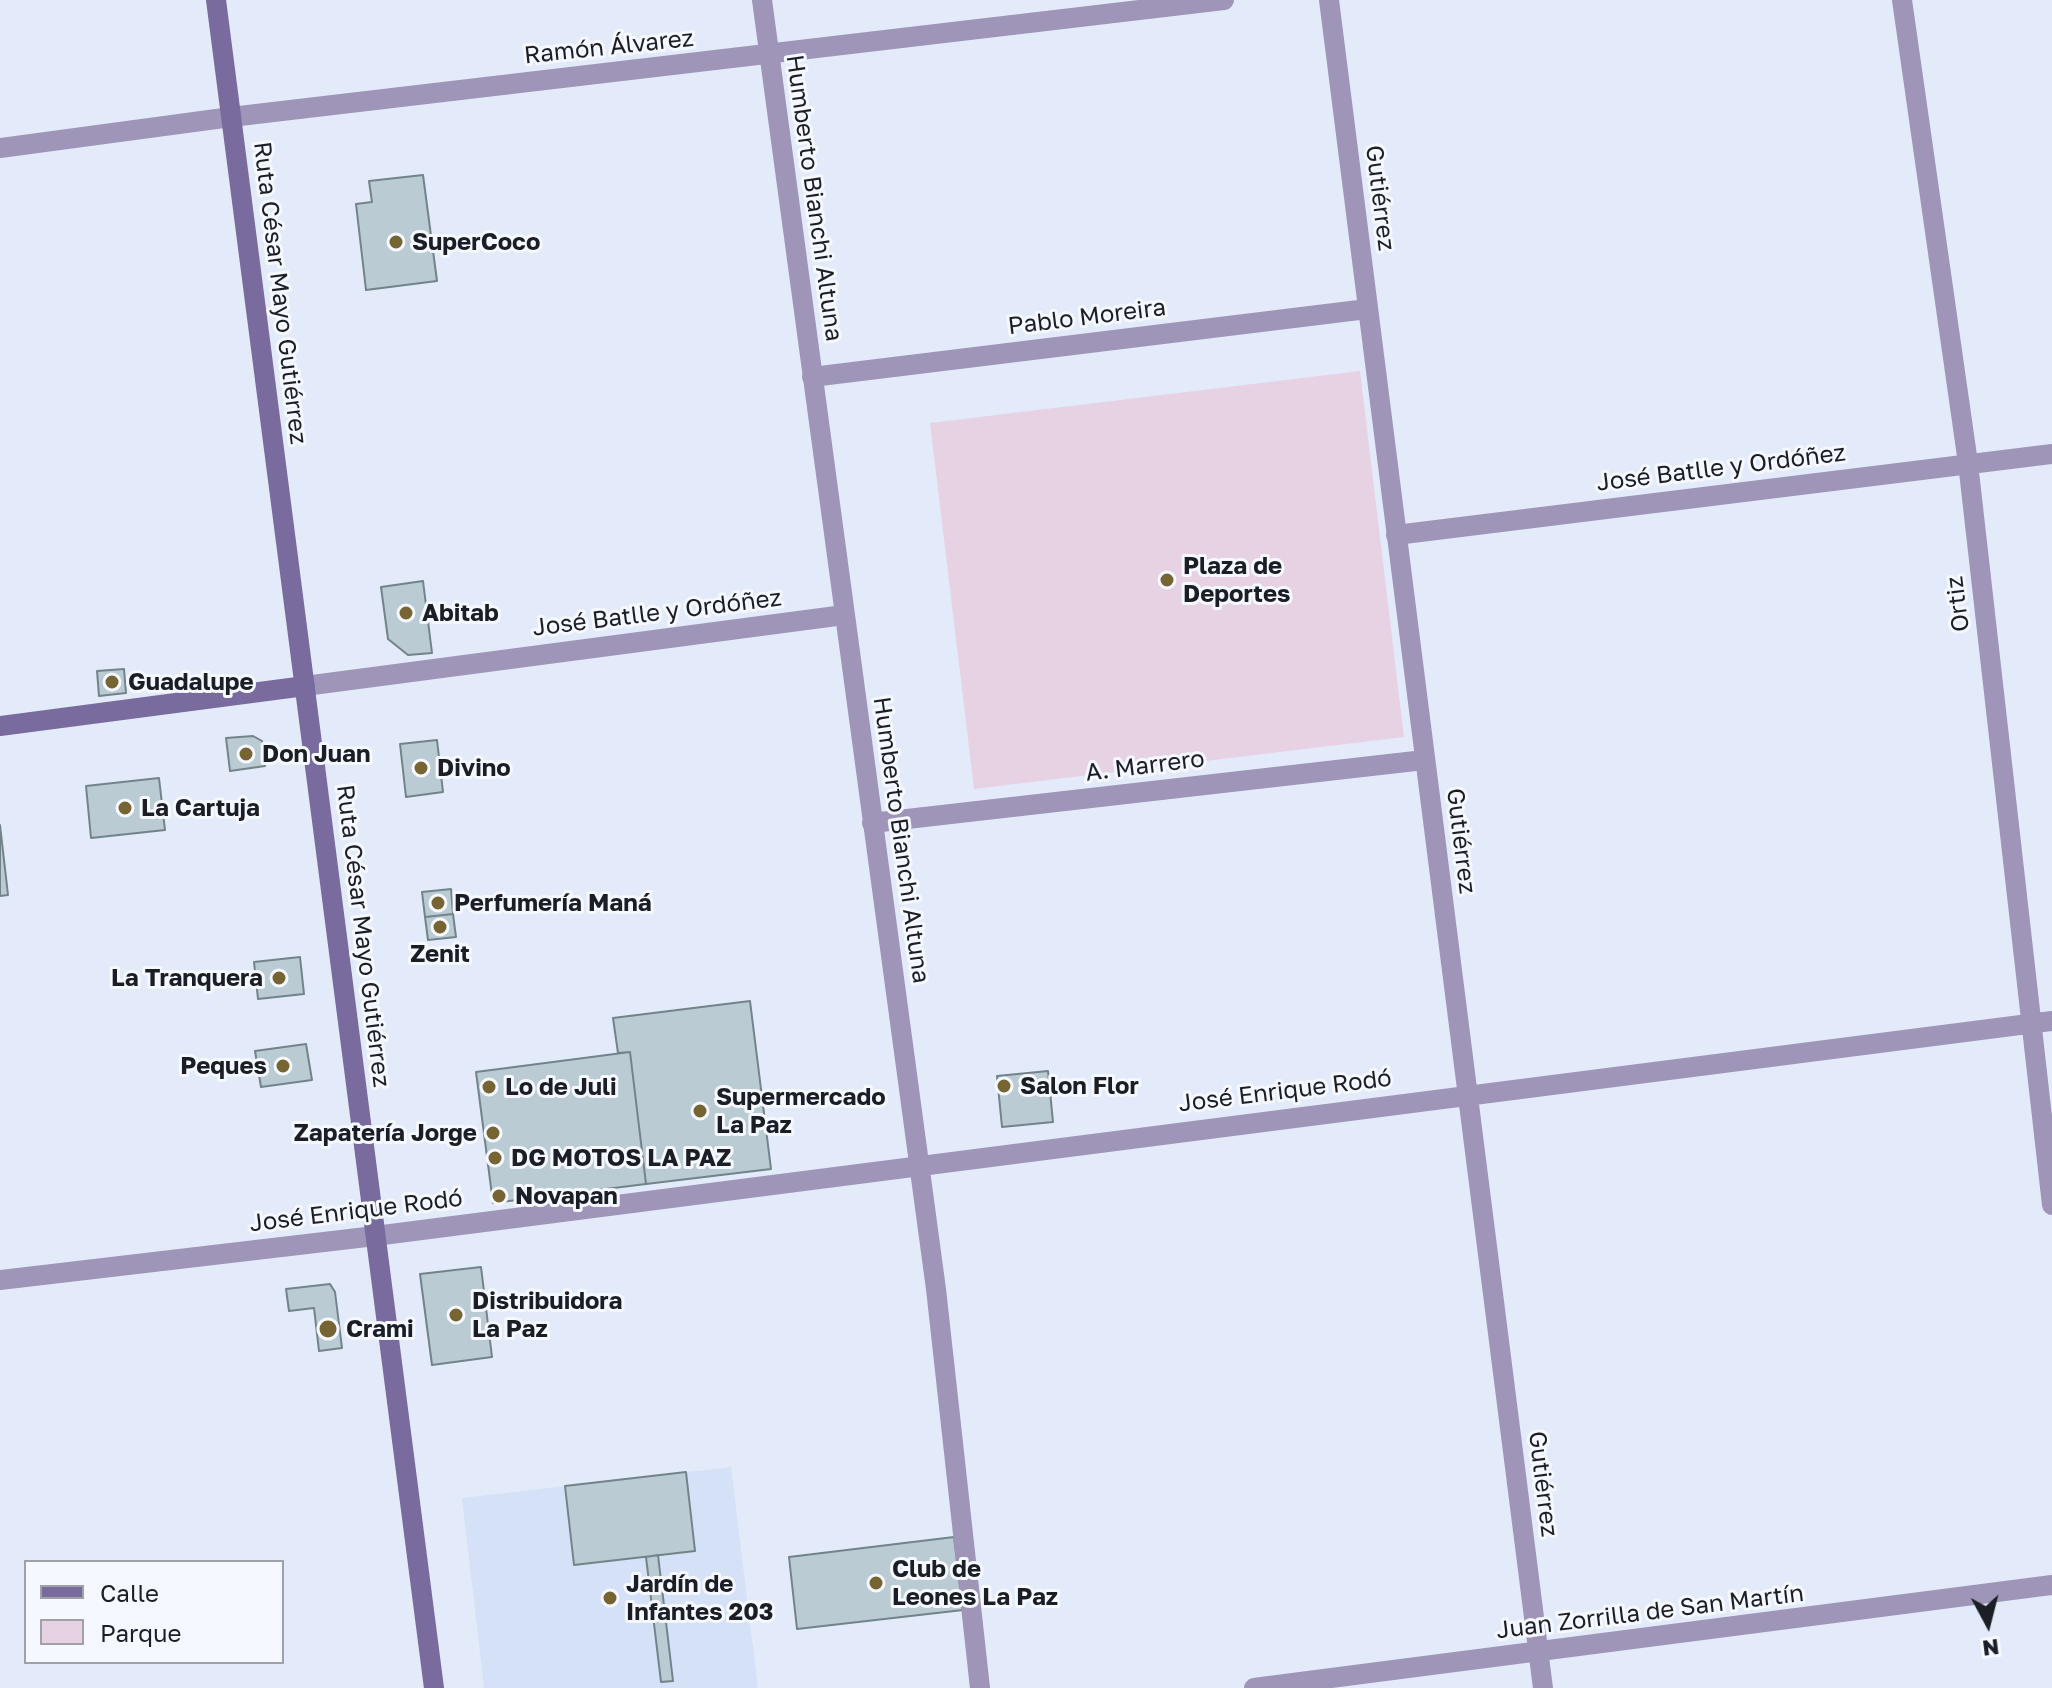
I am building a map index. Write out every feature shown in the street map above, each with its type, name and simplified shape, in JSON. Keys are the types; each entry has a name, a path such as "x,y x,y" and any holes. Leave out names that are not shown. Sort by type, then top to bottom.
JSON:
{"street":[{"name":"Ruta César Mayo Gutiérrez","path":"216,0 434,1688"},
{"name":"Humberto Bianchi Altuna","path":"762,0 936,1289 980,1688"},
{"name":"Ramón Álvarez","path":"0,148 231,117 1224,0"},
{"name":"Gutiérrez","path":"1329,0 1543,1688"},
{"name":"Ortiz","path":"1902,0 1968,463 2042,1022 2052,1205"},
{"name":"Pablo Moreira","path":"812,377 1367,309"},
{"name":"José Batlle y Ordóñez","path":"1396,535 2052,454"},
{"name":"José Batlle y Ordóñez","path":"0,726 844,615"},
{"name":"A. Marrero","path":"872,823 1424,760"},
{"name":"José Enrique Rodó","path":"0,1280 375,1236 2042,1022"},
{"name":"Juan Zorrilla de San Martín","path":"1254,1688 2052,1585"}],"shaded area":[{"name":"Jardín de Infantes 203","path":"731,1467 758,1688 484,1688 462,1498"}],"green space":[{"name":"Plaza de Deportes","path":"1360,371 1404,737 974,789 930,423"}],"building":[{"name":"SuperCoco","path":"423,175 437,281 366,290 356,204 372,202 369,181"},
{"name":"Abitab","path":"423,581 432,653 408,655 388,639 381,587"},
{"name":"Guadalupe","path":"124,669 126,693 99,696 97,671"},
{"name":"Don Juan","path":"253,736 262,741 265,766 230,771 226,738"},
{"name":"Divino","path":"437,740 443,792 406,797 400,744"},
{"name":"La Cartuja","path":"159,778 165,830 91,838 86,786"},
{"path":"0,825 8,895 0,896"},
{"name":"Perfumería Maná","path":"451,889 453,914 425,917 422,892"},
{"name":"Zenit","path":"453,914 456,937 428,940 425,917"},
{"name":"La Tranquera","path":"300,957 304,994 258,999 254,962"},
{"name":"Supermercado La Paz","path":"750,1001 771,1169 646,1184 630,1052 618,1053 613,1018"},
{"name":"Peques","path":"306,1044 312,1080 261,1087 255,1051"},
{"path":"630,1052 646,1184 493,1203 476,1072"},
{"path":"1048,1071 1053,1122 1002,1127 997,1076"},
{"name":"Distribuidora La Paz","path":"481,1267 492,1357 432,1365 420,1274"},
{"name":"Crami","path":"330,1284 335,1292 342,1348 319,1351 314,1308 289,1311 286,1289"},
{"path":"686,1472 695,1551 574,1565 565,1486"},
{"name":"Club de Leones La Paz","path":"954,1537 963,1610 797,1629 789,1557"},
{"path":"658,1555 673,1681 661,1682 646,1557"}],"place":[{"name":"SuperCoco","path":"396,242"},
{"name":"Plaza de Deportes","path":"1167,580"},
{"name":"Abitab","path":"406,613"},
{"name":"Guadalupe","path":"112,682"},
{"name":"Don Juan","path":"246,754"},
{"name":"Divino","path":"421,768"},
{"name":"La Cartuja","path":"125,808"},
{"name":"Perfumería Maná","path":"438,903"},
{"name":"Zenit","path":"440,927"},
{"name":"La Tranquera","path":"279,978"},
{"name":"Peques","path":"283,1066"},
{"name":"Salon Flor","path":"1004,1086"},
{"name":"Lo de Juli","path":"489,1087"},
{"name":"Supermercado La Paz","path":"700,1111"},
{"name":"Zapatería Jorge","path":"493,1133"},
{"name":"DG MOTOS LA PAZ","path":"495,1158"},
{"name":"Novapan","path":"499,1196"},
{"name":"Distribuidora La Paz","path":"456,1315"},
{"name":"Crami","path":"328,1329"},
{"name":"Club de Leones La Paz","path":"876,1583"},
{"name":"Jardín de Infantes 203","path":"610,1598"}]}
